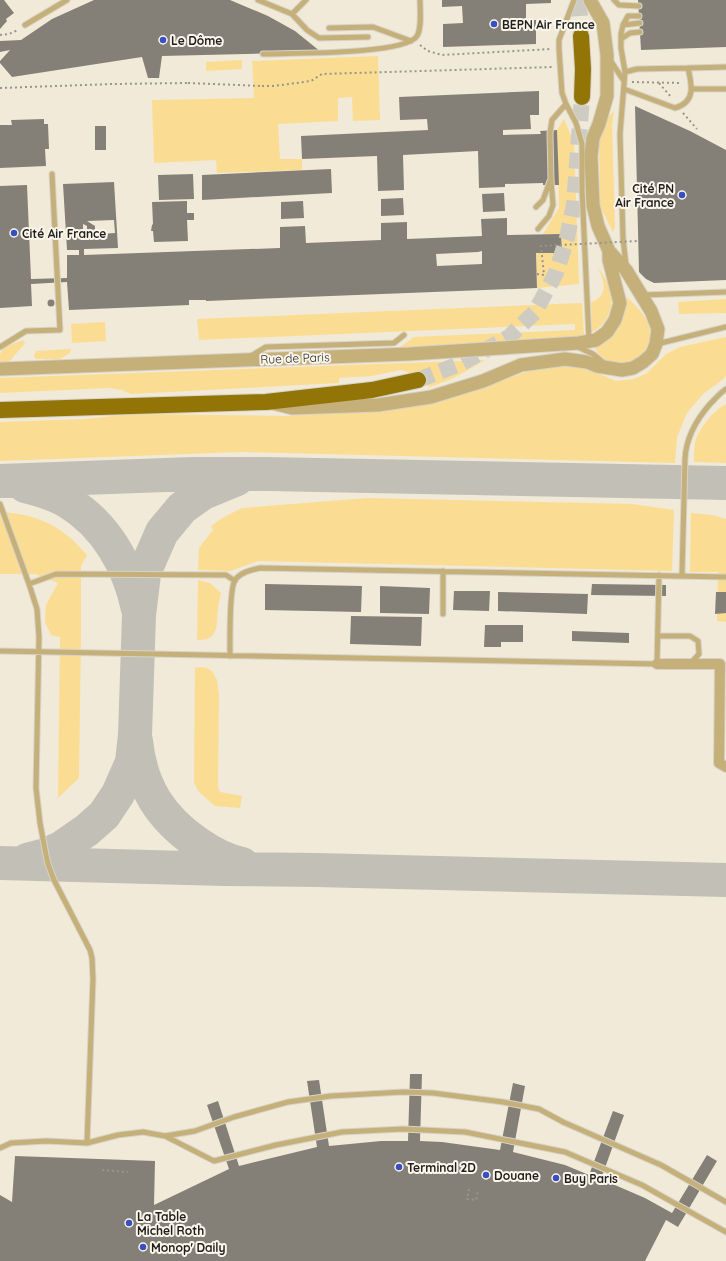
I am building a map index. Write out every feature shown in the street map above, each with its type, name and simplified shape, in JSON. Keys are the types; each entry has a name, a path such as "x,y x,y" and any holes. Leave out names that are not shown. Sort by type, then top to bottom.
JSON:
{"main road":[{"path":"582,36 582,97"},
{"path":"0,410 266,402 372,390 418,380"}],"street":[{"path":"266,402 292,408 378,405 431,397 483,381 521,365 565,359 622,370 633,368 652,354 656,344 658,329 651,311 626,270 609,251 598,226 593,205 591,156 593,138 599,124 607,96 607,55 603,23 590,0"},
{"name":"Rue de Paris","path":"0,369 409,354 567,344 596,340 607,332 615,320 620,303 609,260 609,251"},
{"path":"658,664 720,664 719,763 726,767"}],"lane":[{"path":"26,25 67,0"},
{"path":"258,0 292,14 307,30 319,38 368,37"},
{"path":"292,14 306,0"},
{"path":"263,54 323,53 390,48 411,41 417,36 420,24 420,0"},
{"path":"574,0 559,40 559,49 562,93 576,123 582,144 589,341"},
{"path":"614,0 619,5 639,6"},
{"path":"626,270 623,238 620,134 625,72 621,39 623,25 628,16 639,16"},
{"path":"623,25 640,23"},
{"path":"329,28 373,27 411,41"},
{"path":"621,39 630,33 640,32"},
{"path":"607,55 624,81"},
{"path":"625,72 637,69 726,67"},
{"path":"624,89 675,108 684,106 690,97 692,83 688,68"},
{"path":"691,90 726,89"},
{"path":"538,229 549,216 553,205 550,133 552,120 566,104"},
{"path":"0,346 26,331 60,330 52,174"},
{"path":"536,207 543,200 551,180"},
{"path":"642,295 726,292"},
{"path":"656,344 726,327"},
{"path":"245,360 266,347 394,343 404,335"},
{"path":"567,344 584,349 593,354 609,367"},
{"path":"682,575 686,445 701,414 726,389"},
{"path":"0,504 37,609 39,652 36,788 40,823 48,864 52,875 90,950 92,958 93,979 86,1143"},
{"path":"230,656 232,597 235,581 245,572 260,568 726,576"},
{"path":"443,571 443,614"},
{"path":"29,584 56,574 226,575 235,581"},
{"path":"0,651 658,664 659,575"},
{"path":"658,636 690,636 698,641 699,654 690,664"},
{"path":"165,1136 195,1131 234,1117 288,1102 339,1096 404,1092 433,1093 502,1102 540,1109 562,1122 660,1165 726,1202"},
{"path":"0,1148 11,1143 46,1141 86,1143 118,1135 144,1132 165,1136 214,1161 276,1145 342,1132 403,1129 465,1132 565,1152 642,1185 726,1232"}],"path":[{"path":"0,35 9,34"},
{"path":"417,36 420,44 428,51 442,54 559,49"},
{"path":"0,88 188,83 274,86 311,81 322,74 560,67"},
{"path":"624,81 692,83"},
{"path":"537,274 544,274 541,246 638,241"},
{"path":"102,1170 128,1172"},
{"path":"469,1189 467,1199 476,1200 478,1190"}],"shaded area":[{"path":"0,0 726,0 726,1261 0,1261"},
{"path":"378,56 380,120 353,121 352,97 338,98 338,121 278,124 280,159 302,159 302,170 217,173 216,160 154,163 152,100 254,98 252,61"},
{"path":"242,60 242,69 206,71 206,62"},
{"path":"614,111 612,125 615,227 613,232 600,206 599,140 607,118"},
{"path":"564,119 574,143 579,284 537,288 536,253 562,252 561,234 543,234 559,208 557,130"},
{"path":"597,266 609,285 612,294 612,301 606,319 597,329 592,332 591,302 601,295 604,287 602,277"},
{"path":"627,297 647,321 651,339 645,352 634,361 626,363 610,362 603,358 594,347 608,338 618,327 624,314"},
{"path":"726,299 726,313 679,314 678,302"},
{"path":"582,303 584,335 577,337 397,349 414,337 575,330 575,324 199,340 197,319"},
{"path":"105,322 106,341 72,343 71,324"},
{"path":"726,337 726,376 704,393 687,413 677,437 675,463 241,452 0,461 0,422 85,419 132,414 285,416 389,410 443,401 532,370 560,364 581,366 616,381 634,379 647,373 666,354 680,347"},
{"path":"23,340 25,343 9,362 0,363 0,354 4,347"},
{"path":"71,349 70,353 60,359 36,359 34,356 36,351"},
{"path":"485,360 454,378 430,387 406,371 400,370 372,376 339,378 339,383 131,394 122,390 109,388 0,393 0,378"},
{"path":"726,404 726,463 694,462 695,443 699,432 712,415"},
{"path":"368,498 632,504 674,510 672,571 258,561 230,571 198,570 199,548 213,530 211,526 224,517 242,508"},
{"path":"0,512 36,518 54,526 72,539 87,555 81,566 79,778 58,798 60,637 51,635 45,622 46,605 58,583 35,574 0,574"},
{"path":"691,513 712,515 726,519 726,622 717,621 718,572 690,572"},
{"path":"198,580 210,583 221,593 218,605 217,626 213,635 204,640 197,640"},
{"path":"201,667 212,671 217,680 219,695 218,787 220,792 242,796 240,808 215,806 198,791 194,782 195,668"}],"building":[{"path":"0,0 4,0 14,13 6,19 7,21 0,29"},
{"name":"Le Dôme","path":"94,0 230,0 268,16 295,31 321,52 162,56 159,78 148,78 142,57 12,77 0,63 0,61 10,50 0,52 0,41 21,40 52,19"},
{"name":"BEPN Air France","path":"442,0 551,0 551,3 526,4 526,20 536,20 536,44 443,47 443,24 463,23 462,6 442,7"},
{"path":"638,0 726,0 726,47 641,50"},
{"path":"539,91 539,115 530,115 531,129 503,130 503,135 541,134 540,131 557,130 559,185 543,185 543,183 505,184 505,187 479,188 478,151 403,155 404,190 378,191 377,156 302,159 301,136 428,130 427,119 400,120 399,97"},
{"name":"Cité PN Air France","path":"635,106 690,131 726,150 726,280 654,283 646,279 639,272"},
{"path":"44,119 44,124 48,124 49,149 45,149 46,166 0,168 0,125 12,125 11,120"},
{"path":"95,126 106,126 106,150 95,150"},
{"path":"331,169 332,193 202,200 202,175"},
{"path":"193,174 194,199 159,200 158,175"},
{"path":"114,182 118,248 84,249 84,255 280,248 280,227 305,226 306,243 381,240 381,223 407,222 407,239 482,236 481,219 507,218 507,235 561,234 562,253 536,253 537,288 206,301 189,300 189,305 69,310 67,282 31,284 32,306 0,308 0,186 27,185 31,279 67,278 67,255 79,255 79,250 67,250 63,184","holes":["114,220 115,233 84,235 83,233 83,224 87,226 87,229 90,231 95,229 95,226 87,221","482,251 482,264 437,266 436,254"]},
{"path":"504,193 505,211 483,212 482,194"},
{"path":"403,198 404,215 381,216 381,199"},
{"path":"187,201 187,213 194,213 194,220 187,220 188,241 154,242 153,231 151,231 153,224 152,202"},
{"path":"303,201 304,218 281,219 281,202"},
{"path":"51,299 54,300 54,306 51,307 48,306 47,303 48,300"},
{"path":"265,584 362,586 361,612 265,610"},
{"path":"592,584 666,585 666,596 591,595"},
{"path":"380,586 430,588 429,614 380,613"},
{"path":"454,591 490,591 489,611 453,610"},
{"path":"498,592 588,594 587,614 498,611"},
{"path":"716,592 726,592 726,613 715,614"},
{"path":"351,616 422,617 421,646 350,644"},
{"path":"485,625 523,625 523,642 501,642 501,647 484,647"},
{"path":"572,631 629,633 629,643 572,641"},
{"name":"Terminal 2D","path":"410,1074 422,1074 420,1141 442,1142 500,1150 513,1083 525,1086 513,1152 565,1165 589,1175 613,1111 624,1115 601,1179 645,1198 672,1213 707,1155 717,1161 678,1227 666,1220 645,1261 0,1261 0,1195 12,1202 15,1156 155,1161 154,1205 229,1169 207,1105 218,1101 239,1166 317,1147 307,1081 319,1080 329,1146 381,1141 408,1141"}],"taxiway":[{"path":"0,481 193,474 267,474 726,483"},
{"path":"27,860 46,855 61,848 87,830 104,815 118,794 132,762 135,735 139,615 144,574 162,532 182,508 203,493 237,479"},
{"path":"25,486 48,492 63,499 82,511 94,522 114,548 122,562 129,577 138,609"},
{"path":"136,741 142,773 148,787 154,800 173,823 184,833 213,853 242,864"},
{"path":"0,863 726,880"}],"tunnel":[{"path":"579,0 581,36"},
{"path":"418,380 462,363 509,337 535,312 556,273 567,238 574,204 582,97"}],"place":[{"name":"BEPN Air France","path":"494,24"},
{"name":"Le Dôme","path":"163,40"},
{"name":"Cité PN Air France","path":"682,195"},
{"name":"Cité Air France","path":"14,233"},
{"name":"Terminal 2D","path":"399,1167"},
{"name":"Douane","path":"486,1175"},
{"name":"Buy Paris","path":"556,1178"},
{"name":"La Table Michel Roth","path":"129,1223"},
{"name":"Monop' Daily","path":"143,1247"}]}
